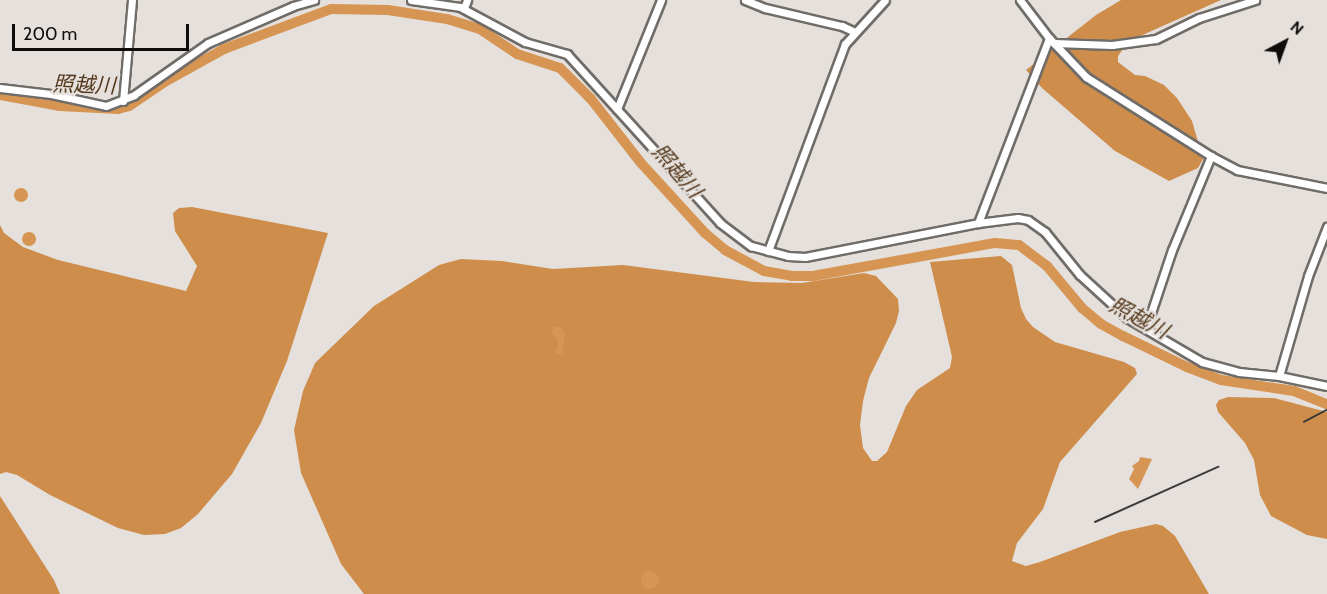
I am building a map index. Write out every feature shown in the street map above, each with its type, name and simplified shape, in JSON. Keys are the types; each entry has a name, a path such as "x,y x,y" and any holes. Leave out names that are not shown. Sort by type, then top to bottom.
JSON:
{"street":[{"path":"123,101 132,0"},
{"path":"0,88 51,94 106,106 123,101 208,43 306,1 315,0"},
{"path":"411,0 464,9 525,42 567,54 720,223 739,239 768,251 788,256 823,255 978,223 1018,218 1036,224 1094,288 1127,318 1214,366 1327,386"},
{"path":"464,9 467,0"},
{"path":"617,110 661,0"},
{"path":"745,0 765,8 842,26 855,32"},
{"path":"768,251 845,44 885,0"},
{"path":"1020,0 1051,41 1086,77 1211,156 1237,170 1327,188"},
{"path":"1051,41 1137,43 1156,39 1199,18 1255,0"},
{"path":"978,223 1051,41"},
{"path":"1146,328 1172,250 1211,156"},
{"path":"1279,376 1308,276 1327,227"}],"shaded area":[{"path":"1121,0 1221,0 1129,41 1118,56 1118,62 1135,75 1145,76 1164,85 1177,98 1192,121 1203,159 1198,168 1169,181 1115,151 1042,88 1026,70 1096,15"},
{"path":"21,188 26,190 28,195 26,200 21,202 16,200 14,195 16,190"},
{"path":"192,207 328,233 287,361 261,423 232,474 198,514 181,528 165,534 144,535 118,528 50,495 17,475 6,472 0,474 0,225 4,233 23,247 58,260 186,291 197,266 175,231 173,213 179,208"},
{"path":"29,232 34,234 36,239 34,244 29,246 24,244 22,239 24,234"},
{"path":"1001,256 1012,265 1021,308 1033,327 1055,342 1124,362 1135,368 1137,374 1060,462 1043,509 1017,543 1012,561 1026,566 1120,532 1156,524 1163,526 1175,536 1209,594 364,594 341,564 301,473 294,430 303,391 315,363 374,306 439,265 461,259 502,261 553,269 623,265 754,282 802,283 864,273 876,276 898,299 899,311 896,323 869,378 863,401 860,425 863,448 872,461 877,461 887,452 906,406 917,390 950,368 952,357 930,262"},
{"path":"554,327 562,327 565,336 562,354 557,354 555,349 558,347 557,339 551,333"},
{"path":"1228,397 1274,398 1327,412 1327,539 1307,535 1271,516 1260,495 1254,460 1245,443 1218,412 1216,405 1219,400"},
{"path":"1140,457 1152,459 1138,489 1129,479 1134,469 1132,466 1139,461"},
{"path":"0,496 54,580 60,594 0,594"},
{"path":"650,571 656,574 659,580 656,586 650,589 644,586 641,580 644,574"}],"waterway":[{"name":"照越川","path":"0,95 60,106 118,109 129,106 163,83 224,49 331,9 388,10 447,19 480,29 517,54 560,68 591,99 641,163 705,233 725,250 764,271 791,276 813,276 995,243 1019,245 1047,266 1082,308 1101,324 1123,336 1187,367 1221,380 1294,391 1327,404"}],"railway":[{"path":"1304,422 1327,410"},
{"path":"1095,522 1218,467"}]}
